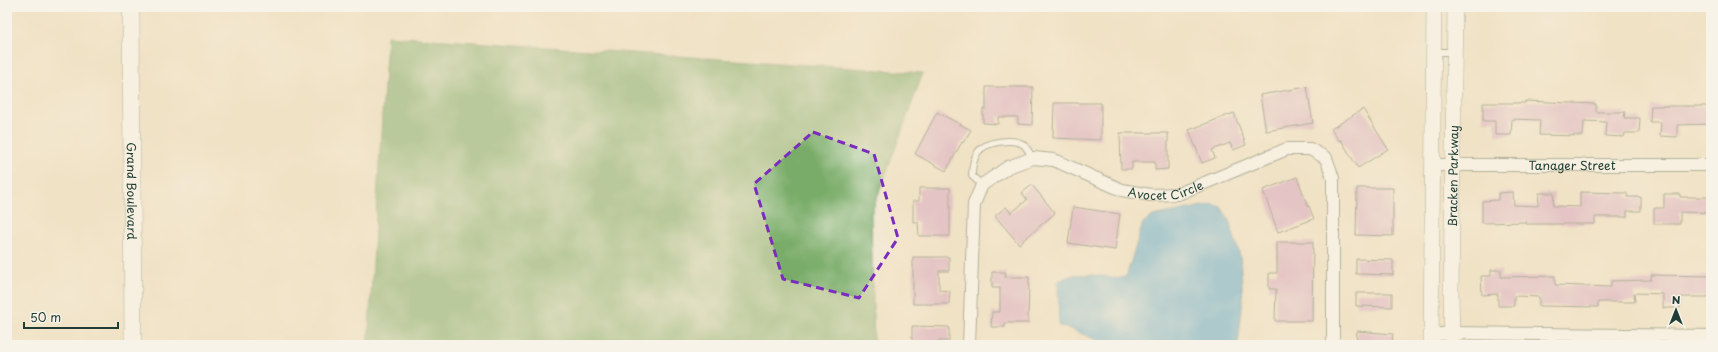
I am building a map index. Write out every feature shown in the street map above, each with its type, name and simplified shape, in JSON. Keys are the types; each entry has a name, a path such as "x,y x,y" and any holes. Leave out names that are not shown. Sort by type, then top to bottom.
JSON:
{"main road":[{"name":"Grand Boulevard","path":"131,7 133,345"}],"street":[{"name":"Bracken Parkway","path":"1431,340 1434,7"},
{"name":"Bracken Parkway","path":"1452,339 1455,7"},
{"name":"Avocet Circle","path":"982,185 1008,167 1033,158 1054,160 1122,190 1150,195 1178,194 1287,149 1310,149 1326,158 1333,178 1333,345"},
{"name":"Tanager Street","path":"1432,165 1711,165"},
{"path":"969,345 974,204 982,185"},
{"path":"1431,340 1633,340 1711,336"}],"lane":[{"path":"1434,52 1455,52"},
{"path":"982,185 972,176 972,165 978,152 995,142 1010,141 1024,145 1033,158"}],"highlighted area":[{"path":"813,132 874,154 898,238 859,298 783,279 754,184"}],"green space":[{"path":"387,36 923,73 871,214 874,345 368,345"}],"water":[{"path":"1213,204 1221,207 1229,220 1240,256 1243,300 1238,345 1110,345 1059,326 1058,282 1074,275 1126,277 1143,223 1153,216"}],"building":[{"path":"986,87 1033,87 1032,125 1018,124 1018,117 998,117 998,124 983,123 983,109 986,109"},
{"path":"1307,87 1313,123 1266,131 1260,95"},
{"path":"1525,101 1596,104 1596,112 1625,112 1624,118 1640,118 1639,133 1625,133 1624,137 1605,136 1606,122 1584,121 1583,136 1539,135 1540,120 1512,119 1511,135 1495,135 1495,121 1483,121 1483,103 1525,103"},
{"path":"1054,103 1101,103 1101,140 1053,138"},
{"path":"1651,106 1711,106 1711,124 1677,125 1677,137 1660,136 1661,122 1650,122"},
{"path":"1363,109 1388,149 1358,168 1341,140 1339,141 1331,129"},
{"path":"937,112 971,130 963,143 962,142 946,171 915,154"},
{"path":"1234,113 1246,145 1233,150 1230,143 1212,150 1215,158 1202,163 1189,130"},
{"path":"1120,133 1168,133 1168,169 1155,170 1155,162 1132,162 1132,169 1121,169"},
{"path":"1297,177 1314,219 1278,232 1263,190"},
{"path":"1032,185 1055,213 1019,244 995,216 1006,207 1011,213 1027,200 1022,193"},
{"path":"919,188 950,188 950,236 919,236 918,222 913,222 913,201 919,201"},
{"path":"1357,188 1393,188 1393,236 1356,235"},
{"path":"1513,192 1514,205 1538,206 1539,193 1554,193 1553,206 1580,207 1580,192 1627,193 1627,197 1641,197 1641,211 1627,211 1627,217 1595,217 1595,224 1526,224 1526,222 1482,223 1482,201 1498,200 1498,193"},
{"path":"1664,194 1680,194 1680,197 1711,197 1711,213 1680,212 1680,224 1654,224 1654,208 1664,208"},
{"path":"1073,207 1120,214 1115,250 1068,243"},
{"path":"1277,242 1313,242 1312,321 1275,321 1276,289 1269,289 1269,273 1277,273"},
{"path":"913,257 949,257 949,271 939,271 939,290 950,291 949,304 913,304"},
{"path":"1356,259 1393,260 1393,275 1356,274"},
{"path":"1491,270 1501,270 1501,277 1555,276 1555,285 1611,287 1611,281 1651,280 1651,275 1711,276 1711,297 1680,297 1680,308 1663,308 1663,294 1634,293 1635,302 1598,302 1598,307 1539,306 1539,297 1514,296 1514,306 1498,306 1498,294 1482,295 1481,276 1491,276"},
{"path":"992,272 1006,272 1005,277 1029,277 1028,323 1005,323 1005,327 991,327 992,312 1000,312 1000,288 992,288"},
{"path":"1356,293 1392,293 1392,307 1356,306"},
{"path":"912,326 949,327 949,341 939,341 939,345 912,345"},
{"path":"1357,331 1393,334 1392,345 1356,345"}]}
